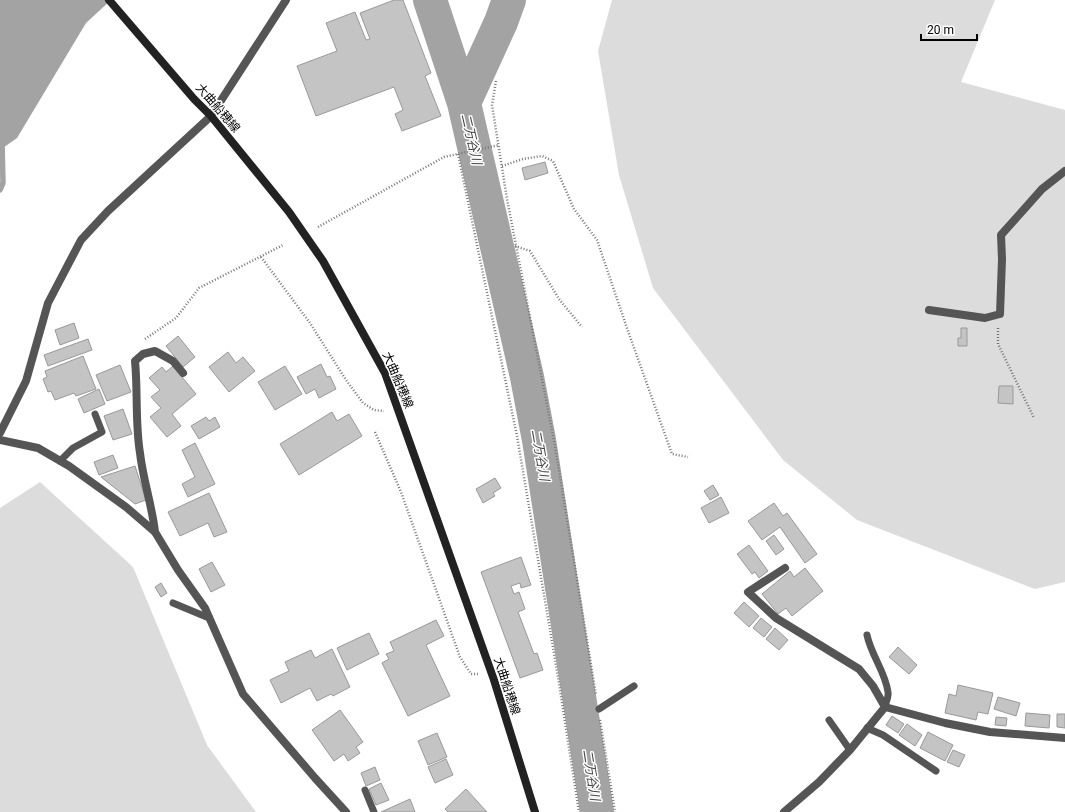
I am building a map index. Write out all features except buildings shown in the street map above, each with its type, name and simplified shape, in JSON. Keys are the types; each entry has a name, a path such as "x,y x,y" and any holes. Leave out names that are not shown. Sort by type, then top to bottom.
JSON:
{"main road":[{"name":"大曲船穂線","path":"109,0 194,99 211,116 289,212 322,261 385,373 491,673 535,812"}],"street":[{"path":"0,433 26,381 48,303 81,240 108,211 211,116 286,0"},
{"path":"929,310 985,318 1000,314 1002,260 1001,235 1042,189 1065,171"},
{"path":"155,532 153,514 140,453 136,418 137,378 135,361 143,354 155,351 173,361 183,372"},
{"path":"0,440 38,448 60,461 126,507 155,532 178,570 205,608 244,694 310,773 346,812"},
{"path":"785,568 748,592 776,618 859,669 873,686 885,707 945,723 990,732 1065,738"},
{"path":"784,812 819,782 850,750 885,707"}],"lane":[{"path":"60,461 73,448 102,432 95,414"},
{"path":"173,603 209,618"},
{"path":"867,635 869,645 884,676 888,693 885,707"},
{"path":"598,710 634,686"},
{"path":"828,720 850,750"},
{"path":"867,728 883,735 936,771"},
{"path":"365,790 374,812"}],"path":[{"path":"496,81 492,105 515,246 555,446 615,812"},
{"path":"318,227 444,157 499,145"},
{"path":"458,154 517,436 579,812"},
{"path":"502,166 542,156 553,161 574,209 597,240 672,454 688,457"},
{"path":"144,339 176,318 198,288 283,246"},
{"path":"515,246 530,251 559,299 582,327"},
{"path":"261,257 310,323 346,380 363,403 374,410 386,412 398,410"},
{"path":"1000,314 998,325 998,344 1034,418"},
{"path":"375,432 401,492 460,657 471,674 491,673"}],"shaded area":[{"path":"0,0 111,0 86,23 17,138 0,150"},
{"path":"612,0 995,0 961,82 1065,110 1065,582 1035,589 857,520 783,460 653,288 619,175 598,51"},
{"path":"40,482 133,567 207,745 256,812 0,812 0,508"}],"waterway":[{"name":"二万谷川","path":"430,0 464,103 527,377 539,440 597,812"},
{"name":"二万谷川","path":"464,103 501,22 509,0"},
{"path":"0,190 3,183 2,141"}]}
